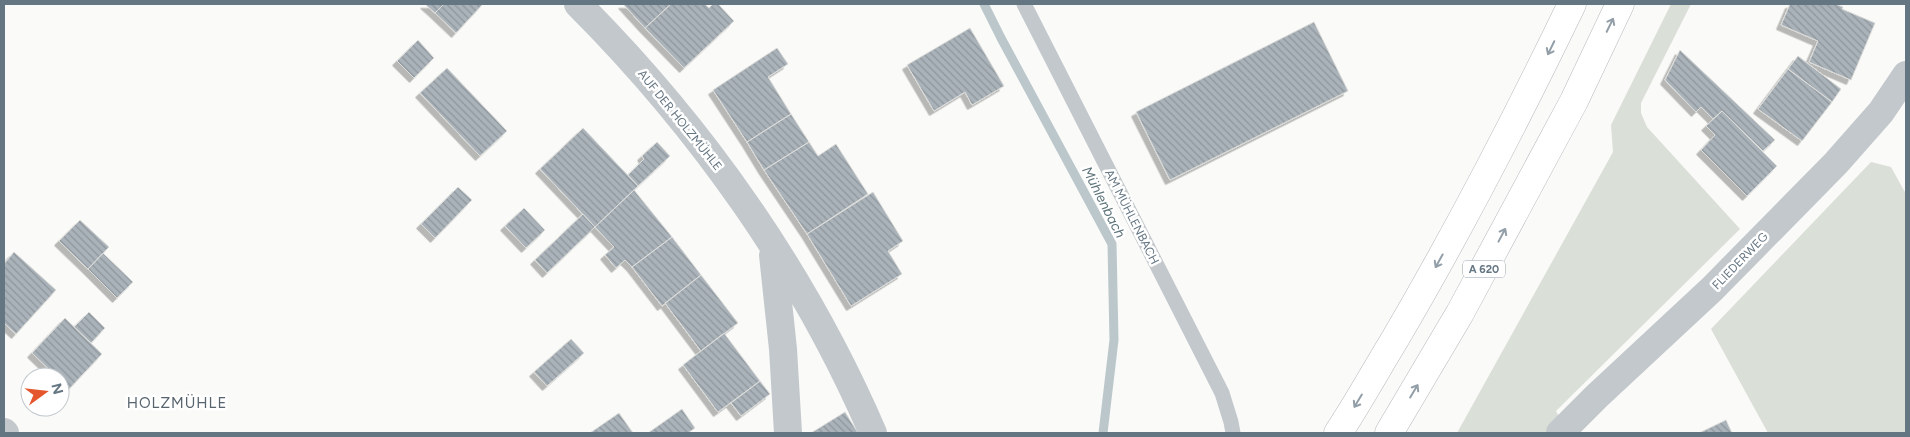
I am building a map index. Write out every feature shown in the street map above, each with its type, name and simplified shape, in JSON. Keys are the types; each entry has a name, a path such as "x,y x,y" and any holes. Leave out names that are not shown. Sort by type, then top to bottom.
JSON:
{"highway":[{"path":"1338,433 1421,295 1492,164 1572,4"},
{"name":"A 620","path":"1389,433 1465,305 1574,101 1620,4"}],"street":[{"name":"AUF DER HOLZMÜHLE","path":"578,4 616,42 676,110 729,180 772,244 826,337 873,433"},
{"name":"FLIEDERWEG","path":"1560,433 1712,289 1829,170 1881,112 1906,75"},
{"name":"AUF DER HOLZMÜHLE","path":"772,244 784,349 788,433"}],"lane":[{"name":"AM MÜHLENBACH","path":"1024,4 1222,393 1233,433"}],"shaded area":[{"path":"1671,4 1691,4 1641,103 1641,113 1647,127 1740,229 1556,411 1568,433 1457,433 1613,152 1611,125"},
{"path":"1871,162 1891,167 1906,194 1906,433 1768,433 1711,329"}],"building":[{"path":"425,4 444,4 435,13"},
{"path":"444,4 483,4 456,33 435,13"},
{"path":"623,4 671,4 645,28"},
{"path":"671,4 705,4 709,8 713,4 718,4 734,21 684,68 645,28"},
{"path":"1790,4 1835,4 1843,7 1842,9 1875,23 1851,80 1809,62 1818,41 1781,25"},
{"path":"1314,22 1348,91 1170,180 1136,112"},
{"path":"970,28 1004,86 972,105 965,92 934,111 907,65"},
{"path":"418,40 434,58 414,78 397,61"},
{"path":"777,48 788,64 768,77 791,114 747,142 713,90"},
{"path":"1680,50 1775,140 1763,151 1722,111 1713,119 1701,107 1696,112 1665,80"},
{"path":"1798,56 1841,89 1832,102 1788,69"},
{"path":"447,68 507,131 480,156 420,93"},
{"path":"1788,69 1832,102 1802,141 1758,109"},
{"path":"1722,111 1777,166 1747,196 1701,150 1715,135 1706,126"},
{"path":"791,114 809,142 764,170 747,142"},
{"path":"583,128 638,186 595,227 540,169"},
{"path":"657,142 670,156 638,186 628,175 644,159 642,156"},
{"path":"809,142 818,156 836,144 868,194 807,234 764,170"},
{"path":"458,187 472,200 435,238 421,224"},
{"path":"634,190 672,237 632,267 625,260 616,268 605,255 614,247 595,227"},
{"path":"873,192 903,241 888,251 902,274 851,306 807,234"},
{"path":"524,208 545,230 526,248 505,226"},
{"path":"583,214 595,227 547,273 535,260"},
{"path":"80,220 109,247 88,269 59,241"},
{"path":"672,237 701,275 662,306 632,267"},
{"path":"14,252 56,290 16,334 4,323 4,264"},
{"path":"103,253 133,282 117,298 88,269"},
{"path":"701,275 738,323 701,351 665,303"},
{"path":"89,312 105,328 91,343 74,327"},
{"path":"65,318 102,354 70,388 70,367 47,367 32,353"},
{"path":"724,333 760,381 718,412 683,365"},
{"path":"571,339 584,353 547,386 534,372"},
{"path":"760,381 770,394 741,416 731,403"},
{"path":"682,409 695,428 688,433 648,433"},
{"path":"845,412 858,433 811,433"},
{"path":"619,413 633,433 590,433"},
{"path":"1726,420 1732,433 1699,433"}],"waterway":[{"name":"Mühlenbach","path":"984,4 1112,244 1114,340 1103,433"}],"district":[{"name":"HOLZMÜHLE","path":"177,403"}]}
